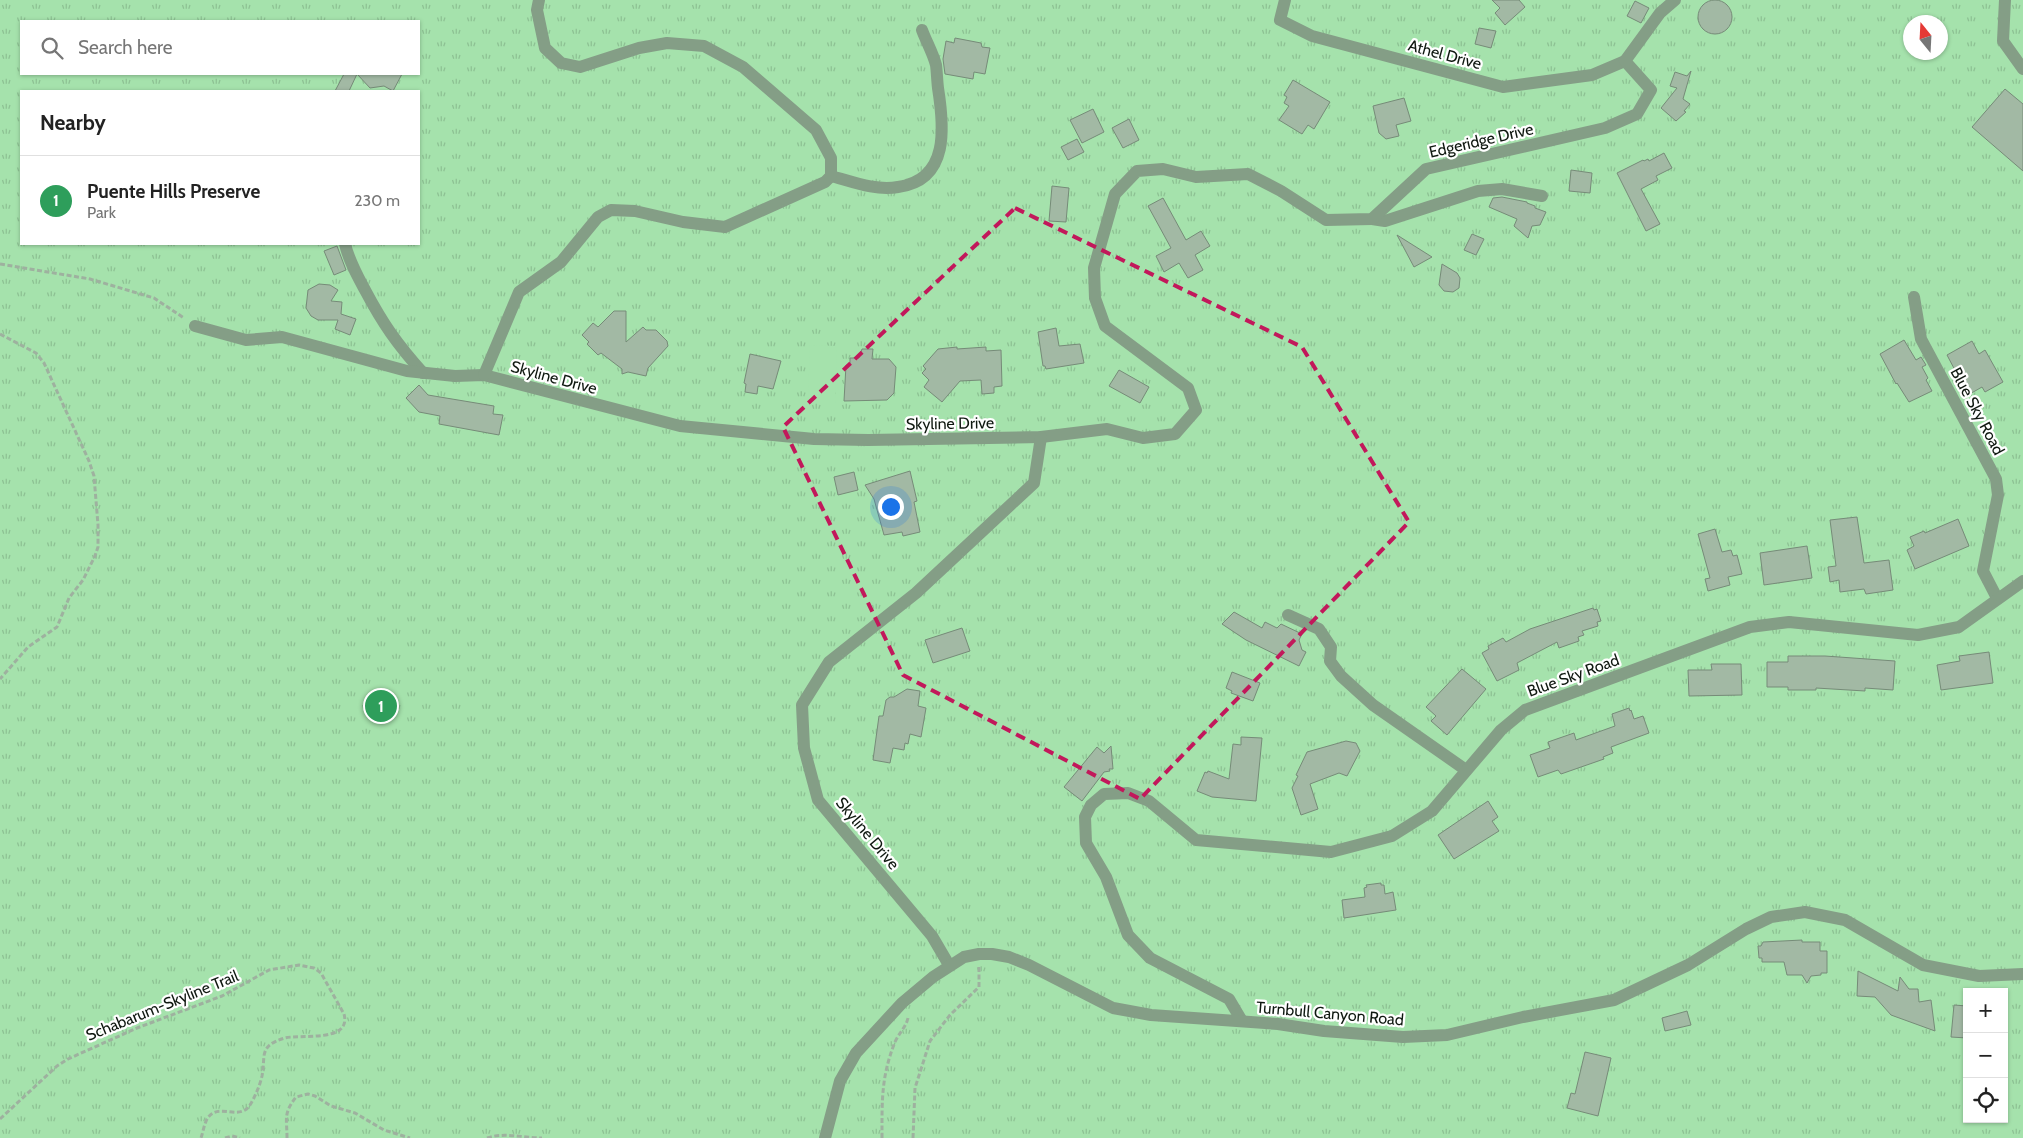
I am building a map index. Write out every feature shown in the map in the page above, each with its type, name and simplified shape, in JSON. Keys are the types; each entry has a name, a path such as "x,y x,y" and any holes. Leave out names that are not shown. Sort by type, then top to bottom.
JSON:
{"street":[{"path":"484,375 519,292 561,262 598,217 610,210 634,211 683,222 725,227 825,182 831,176 831,158 816,130 743,67 704,46 667,43 639,48 580,67 561,63 546,48 537,10 539,0"},
{"name":"Athel Drive","path":"1286,0 1280,20 1312,36 1503,87 1592,75 1624,61"},
{"path":"1624,61 1660,13 1675,0"},
{"path":"2005,0 2003,41 2023,68"},
{"path":"831,176 862,185 898,187 918,182 932,169 940,152 943,114 936,64 922,30"},
{"name":"Edgeridge Drive","path":"1372,219 1426,169 1605,128 1637,114 1651,90 1624,61"},
{"path":"1041,437 1107,429 1143,438 1175,434 1196,410 1188,388 1105,326 1095,298 1094,268 1115,194 1137,171 1163,169 1196,177 1248,174 1282,191 1326,220 1372,219 1385,221 1478,191 1502,189 1542,196"},
{"path":"345,245 354,269 384,324 400,348 423,372"},
{"name":"Blue Sky Road","path":"1914,297 1921,339 1996,479 1998,495 1983,571 1997,598"},
{"name":"Skyline Drive","path":"195,326 246,340 282,337 317,345 395,369 455,376 484,375 680,426 814,439 1041,437 1034,483 916,593 829,662 802,705 804,748 818,800 932,936 949,965"},
{"name":"Blue Sky Road","path":"1242,1021 1229,999 1150,958 1128,935 1106,877 1086,843 1085,817 1091,805 1104,794 1128,793 1149,801 1196,840 1331,852 1340,850 1392,836 1432,811 1500,730 1525,710 1750,627 1789,622 1918,635 1958,627 2023,580"},
{"path":"1288,615 1319,629 1330,647 1330,661 1341,676 1373,705 1466,770"},
{"name":"Turnbull Canyon Road","path":"825,1138 835,1096 846,1069 856,1053 902,1004 949,965 964,957 979,954 1009,957 1030,965 1113,1008 1151,1015 1278,1024 1324,1031 1394,1036 1447,1035 1523,1017 1614,1000 1688,965 1746,929 1771,917 1805,912 1845,920 1923,965 1979,976 2023,974"}],"path":[{"path":"0,264 90,279 154,298 195,326"},
{"path":"0,334 36,352 44,363 94,476 98,547 83,580 69,598 57,626 28,647 0,678"},
{"path":"913,1138 915,1088 930,1041 950,1015 979,987 979,954"},
{"name":"Schabarum-Skyline Trail","path":"0,1119 57,1066 84,1051 222,996 269,970 299,965 314,968 321,973 344,1014 346,1020 344,1026 338,1032 327,1035 284,1038 268,1046 262,1056 262,1076 249,1106 245,1111 238,1113 223,1110 211,1115 207,1119 201,1138"},
{"path":"882,1138 882,1088 885,1072 896,1041 908,1018 902,1004"},
{"path":"287,1138 285,1116 288,1109 296,1097 308,1094 331,1106 355,1114 384,1130 410,1138"},
{"path":"487,1138 496,1135 506,1135 542,1138"},
{"path":"226,1138 232,1136 240,1138"}],"highlighted area":[{"path":"1015,208 1302,347 1409,522 1140,799 903,675 783,427"}],"green space":[{"path":"0,0 2023,0 2023,1138 0,1138"},
{"path":"810,345 837,346 835,403 808,403"}],"building":[{"path":"1492,0 1519,0 1525,7 1505,25 1495,13 1500,8"},
{"path":"1715,0 1722,1 1727,5 1731,10 1731,24 1727,29 1722,33 1715,34 1708,33 1703,29 1699,24 1698,17 1699,10 1703,5 1708,1"},
{"path":"1635,1 1649,8 1641,23 1627,16"},
{"path":"1479,28 1496,31 1491,48 1475,44"},
{"path":"955,38 981,43 982,47 990,48 985,74 974,72 973,79 945,74 943,59 946,41 954,43"},
{"path":"1691,71 1683,99 1690,104 1684,111 1686,112 1676,121 1661,108 1677,88 1670,86 1675,72 1687,76"},
{"path":"343,75 357,75 349,90 336,90"},
{"path":"358,75 401,75 394,90 384,86 370,88"},
{"path":"1293,80 1330,102 1314,129 1308,125 1302,134 1279,120 1289,106 1284,103 1287,97 1284,95"},
{"path":"2005,89 2023,104 2023,171 1972,127"},
{"path":"1404,98 1411,121 1396,125 1399,136 1386,139 1379,133 1373,106"},
{"path":"1093,109 1104,132 1082,143 1070,120"},
{"path":"1129,119 1139,140 1123,148 1112,128"},
{"path":"1077,139 1084,152 1068,160 1061,147"},
{"path":"1664,153 1672,168 1656,176 1658,180 1641,189 1660,224 1646,231 1617,173 1643,160 1648,159 1649,161"},
{"path":"1571,170 1592,173 1590,193 1569,191"},
{"path":"1052,186 1069,188 1066,222 1049,221"},
{"path":"1502,197 1527,202 1535,206 1535,208 1546,212 1540,225 1532,226 1528,238 1514,226 1517,219 1489,207 1493,198"},
{"path":"1163,198 1186,240 1201,231 1210,246 1195,255 1203,270 1188,278 1179,263 1164,272 1156,256 1171,248 1148,206"},
{"path":"1472,234 1484,239 1476,255 1464,250"},
{"path":"1397,235 1432,257 1414,267"},
{"path":"337,246 346,270 334,275 324,251"},
{"path":"1442,264 1457,273 1460,278 1459,288 1453,292 1444,291 1439,285"},
{"path":"319,284 330,285 338,290 331,301 342,302 341,314 356,319 350,335 335,329 338,320 318,320 311,316 306,308 308,290"},
{"path":"614,311 626,311 626,342 643,327 646,330 656,330 667,341 668,346 648,368 646,376 628,372 622,374 622,369 601,353 598,355 587,344 589,342 582,335 593,323 598,327"},
{"path":"1056,328 1059,346 1080,344 1084,363 1046,369 1043,366 1038,332"},
{"path":"1904,340 1916,360 1921,357 1926,365 1922,367 1932,391 1909,402 1896,384 1880,354"},
{"path":"1972,341 1979,354 1985,350 2003,382 1985,392 1982,387 1968,395 1947,355"},
{"path":"957,347 957,349 986,347 986,351 1001,350 1002,386 994,387 994,393 982,394 981,380 960,381 942,402 924,387 929,380 922,373 926,369 923,366 938,349"},
{"path":"862,349 873,349 872,359 889,359 896,367 894,393 887,400 844,401 846,365 850,365 850,358 859,358"},
{"path":"750,354 781,361 773,389 758,386 757,394 745,392 746,384 744,383"},
{"path":"1119,370 1149,387 1140,403 1109,386"},
{"path":"419,385 428,395 494,406 493,414 503,415 499,435 439,424 440,416 419,412 406,398"},
{"path":"910,471 917,501 914,502 920,532 903,536 902,532 884,535 874,499 865,485"},
{"path":"854,472 858,490 838,495 834,477"},
{"path":"1857,517 1864,563 1889,560 1893,590 1866,594 1864,589 1840,592 1839,580 1830,582 1828,567 1836,566 1830,520"},
{"path":"1958,519 1969,546 1915,569 1907,550 1914,546 1910,537 1924,531 1925,533"},
{"path":"1715,529 1722,552 1731,550 1733,556 1737,555 1742,574 1728,577 1730,585 1708,591 1705,579 1710,578 1698,534"},
{"path":"1807,546 1812,578 1764,585 1760,553"},
{"path":"1593,608 1594,610 1597,609 1601,621 1597,622 1598,626 1582,631 1584,635 1578,637 1579,641 1559,648 1557,642 1517,663 1519,670 1497,681 1482,653 1489,649 1488,646 1503,638 1506,642 1530,629"},
{"path":"1234,612 1262,628 1265,622 1277,628 1281,624 1302,634 1299,640 1302,650 1306,652 1299,666 1246,640 1222,624"},
{"path":"962,628 970,651 933,663 925,640"},
{"path":"1989,652 1993,683 1941,690 1937,665 1960,661 1959,656"},
{"path":"1788,656 1825,656 1895,661 1893,690 1865,688 1865,691 1816,688 1816,690 1788,690 1788,687 1767,687 1767,662 1788,662"},
{"path":"1711,664 1741,664 1742,695 1689,696 1688,670 1712,670"},
{"path":"1462,669 1486,689 1447,735 1431,721 1436,716 1426,707"},
{"path":"1232,672 1260,683 1253,701 1231,693 1232,691 1226,688"},
{"path":"907,689 920,691 918,706 926,708 921,737 910,734 908,744 905,743 904,750 893,748 890,763 873,760 879,716 883,716 886,700"},
{"path":"1629,708 1634,719 1643,716 1649,733 1611,747 1613,753 1603,757 1604,759 1561,774 1558,770 1538,777 1530,755 1550,748 1548,742 1574,733 1576,740 1615,726 1612,714"},
{"path":"1241,737 1262,738 1256,801 1212,797 1197,791 1205,772 1207,773 1208,771 1229,779 1233,744 1241,745"},
{"path":"1346,741 1356,743 1360,751 1347,776 1339,773 1310,784 1318,809 1301,815 1292,788 1307,752"},
{"path":"1111,746 1113,769 1104,772 1082,801 1064,787 1097,747 1104,753"},
{"path":"1488,801 1498,817 1492,821 1499,831 1454,859 1438,835"},
{"path":"1381,883 1381,885 1384,885 1385,894 1393,892 1396,910 1344,918 1342,900 1365,897 1364,888 1367,887 1366,885"},
{"path":"1802,940 1802,942 1820,942 1820,951 1827,951 1827,973 1811,976 1807,983 1802,975 1787,975 1784,962 1762,962 1762,958 1759,958 1758,946 1761,946 1763,942"},
{"path":"1858,971 1898,991 1900,977 1909,989 1918,989 1919,1002 1931,1000 1935,1031 1891,1015 1875,997 1857,996"},
{"path":"1954,1005 1963,1006 1963,1038 1951,1037"},
{"path":"1687,1011 1691,1025 1665,1031 1662,1018"},
{"path":"1585,1052 1611,1058 1598,1116 1567,1108 1571,1093 1575,1094"}],"place":[{"name":"Puente Hills Preserve","path":"381,706"}]}
